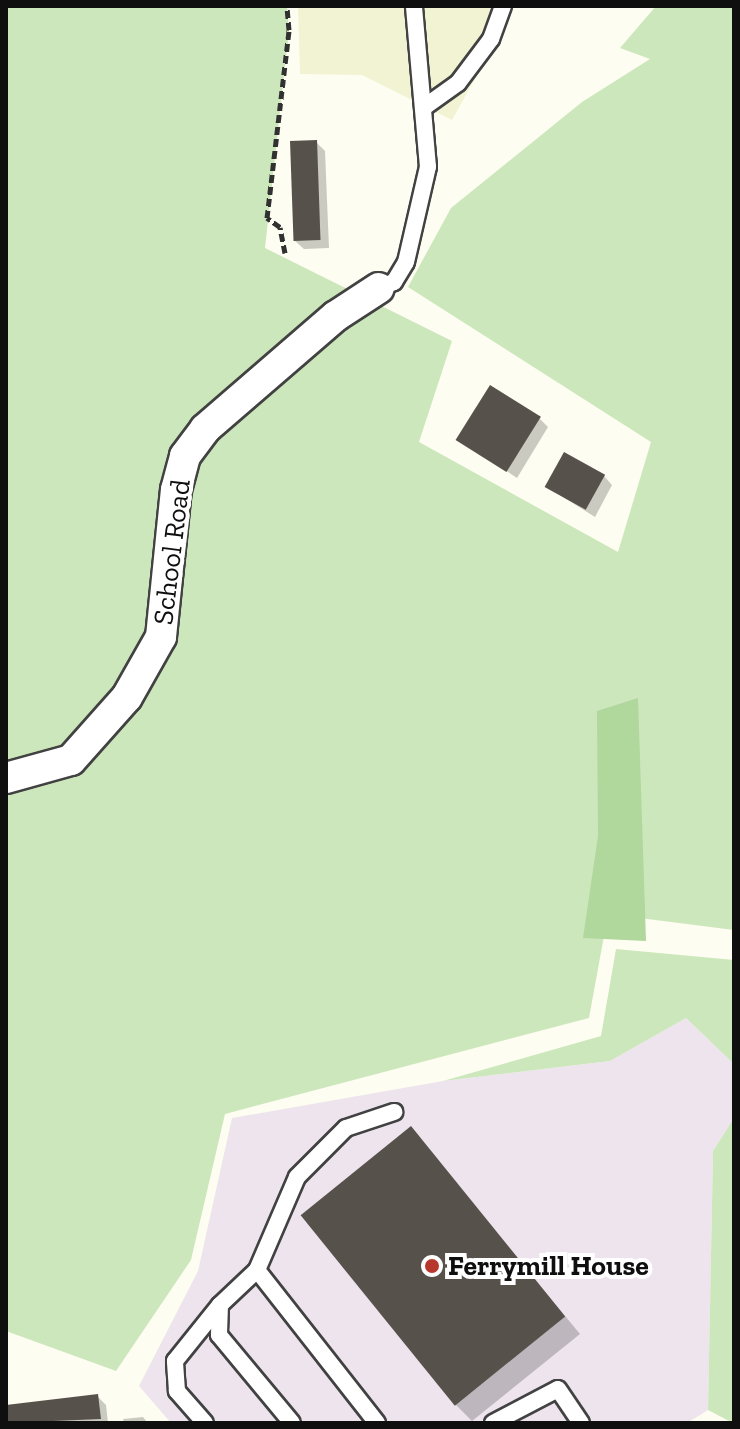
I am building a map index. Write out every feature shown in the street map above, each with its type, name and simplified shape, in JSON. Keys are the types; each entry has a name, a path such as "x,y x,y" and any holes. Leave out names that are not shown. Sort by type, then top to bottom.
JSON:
{"street":[{"name":"School Road","path":"6,778 71,760 127,697 161,637 176,490 185,456 205,429 336,316 379,288"}],"lane":[{"path":"379,288 394,282 406,262 428,167 414,6"},
{"path":"423,108 458,83 491,39 503,6"},
{"path":"205,1423 177,1391 175,1361 220,1305 257,1270 297,1177 346,1128 394,1112"},
{"path":"257,1270 377,1423"},
{"path":"220,1305 219,1335 292,1423"},
{"path":"493,1423 558,1389 581,1423"}],"path":[{"path":"285,253 280,227 267,218 289,30 287,6"}],"shaded area":[{"path":"686,1018 734,1064 734,1118 713,1151 708,1410 687,1423 171,1423 139,1386 198,1271 232,1118 443,1081 610,1061"}],"green space":[{"path":"6,6 287,6 289,30 265,248 452,341 419,442 618,552 651,442 408,287 451,208 582,102 650,59 620,48 656,6 734,6 734,930 608,914 589,1018 225,1114 191,1260 116,1371 6,1331"},
{"path":"298,6 515,6 452,120 362,75 300,74"},
{"path":"638,698 646,941 583,938 598,836 597,711"},
{"path":"616,949 734,960 734,1064 686,1018 610,1061 443,1081 601,1036"},
{"path":"734,1118 734,1420 731,1422 708,1410 713,1151"}],"building":[{"path":"317,140 320,240 294,241 290,141"},
{"path":"490,385 541,417 506,472 456,440"},
{"path":"564,452 605,475 586,510 545,487"},
{"name":"Ferrymill House","path":"411,1126 565,1316 455,1406 301,1215"},
{"path":"98,1394 101,1419 6,1423 6,1405"}],"place":[{"name":"Ferrymill House","path":"432,1266"}]}
